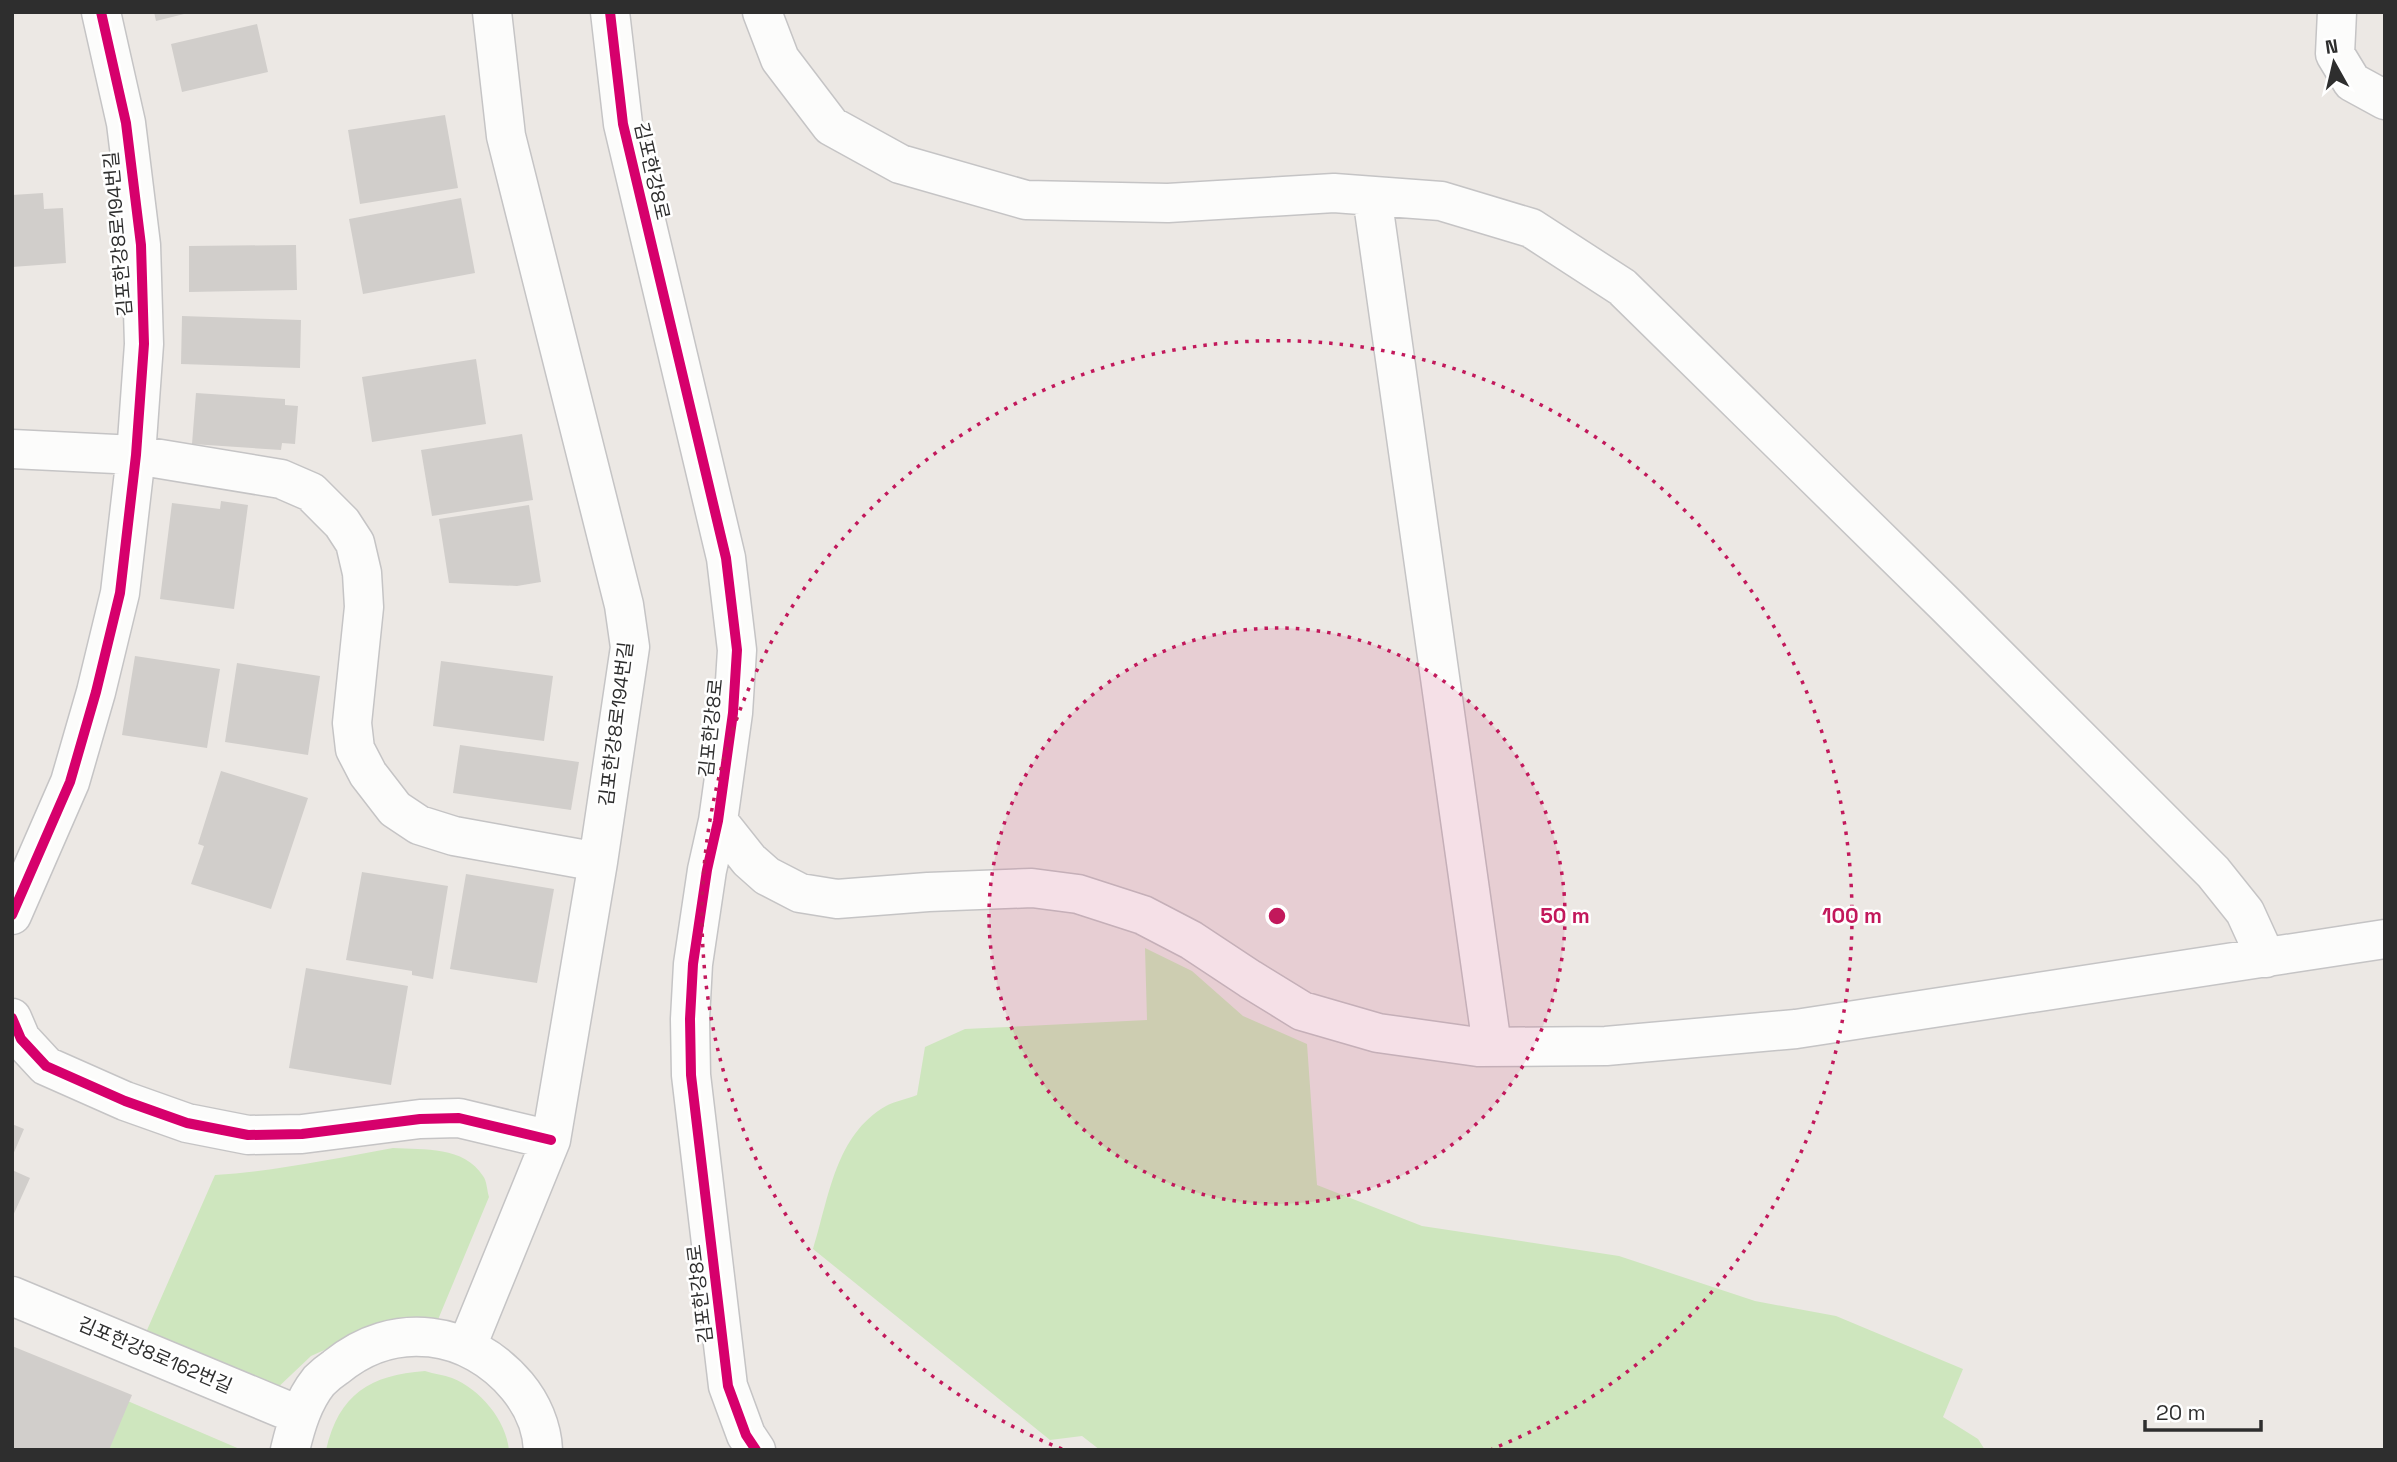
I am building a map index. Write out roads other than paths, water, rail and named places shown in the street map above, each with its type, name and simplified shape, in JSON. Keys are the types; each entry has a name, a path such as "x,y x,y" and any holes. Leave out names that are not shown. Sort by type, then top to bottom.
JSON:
{"street":[{"name":"김포한강8로194번길","path":"12,915 70,782 96,692 120,593 136,456 144,344 141,245 126,123 102,12"},
{"name":"김포한강8로194번길","path":"467,1346 551,1140 598,862 630,647 624,605 506,136 492,12"},
{"name":"김포한강8로","path":"610,12 623,124 726,558 737,650 733,713 718,821 692,964 691,1075 728,1385 746,1435 755,1450"},
{"path":"762,12 780,59 831,126 900,164 1026,200 1168,204 1334,193 1441,201 1531,228 1622,287 1945,604 2213,872 2245,912 2266,958"},
{"path":"2337,12 2335,54 2352,82 2385,100"},
{"path":"1372,196 1492,1046"},
{"path":"12,449 136,456 281,479 311,492 342,523 355,543 362,573 364,607 352,723 355,748 368,774 395,809 419,825 453,836 598,862"},
{"path":"718,821 749,860 767,876 800,893 837,899 1032,888 1078,894 1155,921 1191,940 1302,1011 1378,1033 1478,1047 1606,1045 1796,1029 2385,939"},
{"path":"12,1018 21,1039 46,1066 125,1101 187,1123 261,1135 302,1134 420,1119 459,1118 551,1140"},
{"name":"김포한강8로162번길","path":"12,1296 294,1432"},
{"path":"294,1432 320,1380 351,1355 388,1339 428,1336 467,1346 501,1367 527,1398 542,1435 543,1450"}]}
